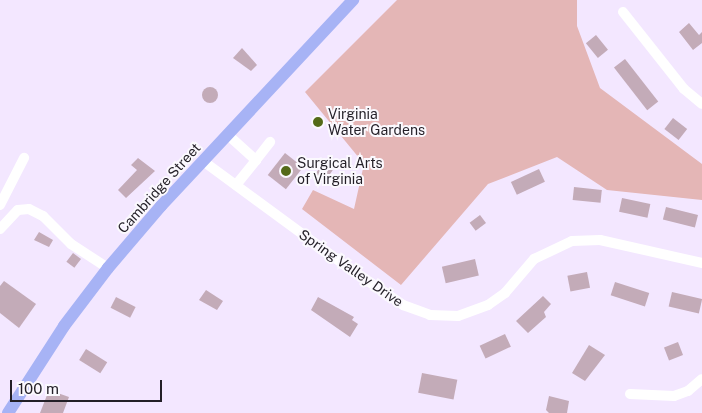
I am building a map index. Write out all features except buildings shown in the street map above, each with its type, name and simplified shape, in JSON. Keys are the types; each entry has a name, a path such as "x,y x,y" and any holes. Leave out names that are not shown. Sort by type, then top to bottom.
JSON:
{"main road":[{"name":"Cambridge Street","path":"8,413 64,326 108,268 203,160 353,0"}],"street":[{"path":"624,12 684,89 702,104"},
{"path":"228,135 256,160"},
{"path":"236,186 270,142"},
{"path":"0,205 24,158"},
{"name":"Spring Valley Drive","path":"203,160 236,186 403,305 430,315 458,316 488,305 505,293 534,260 572,241 600,240 702,263"},
{"path":"0,229 18,210 29,210 43,216 71,244 108,268"},
{"path":"630,394 674,396 702,379"}],"shaded area":[{"path":"397,0 577,0 577,26 600,88 702,164 702,200 607,190 557,157 488,184 401,285 302,209 313,190 354,209 364,164 305,92"}],"place":[{"name":"Virginia Water Gardens","path":"318,122"},
{"name":"Surgical Arts of Virginia","path":"286,171"}]}
